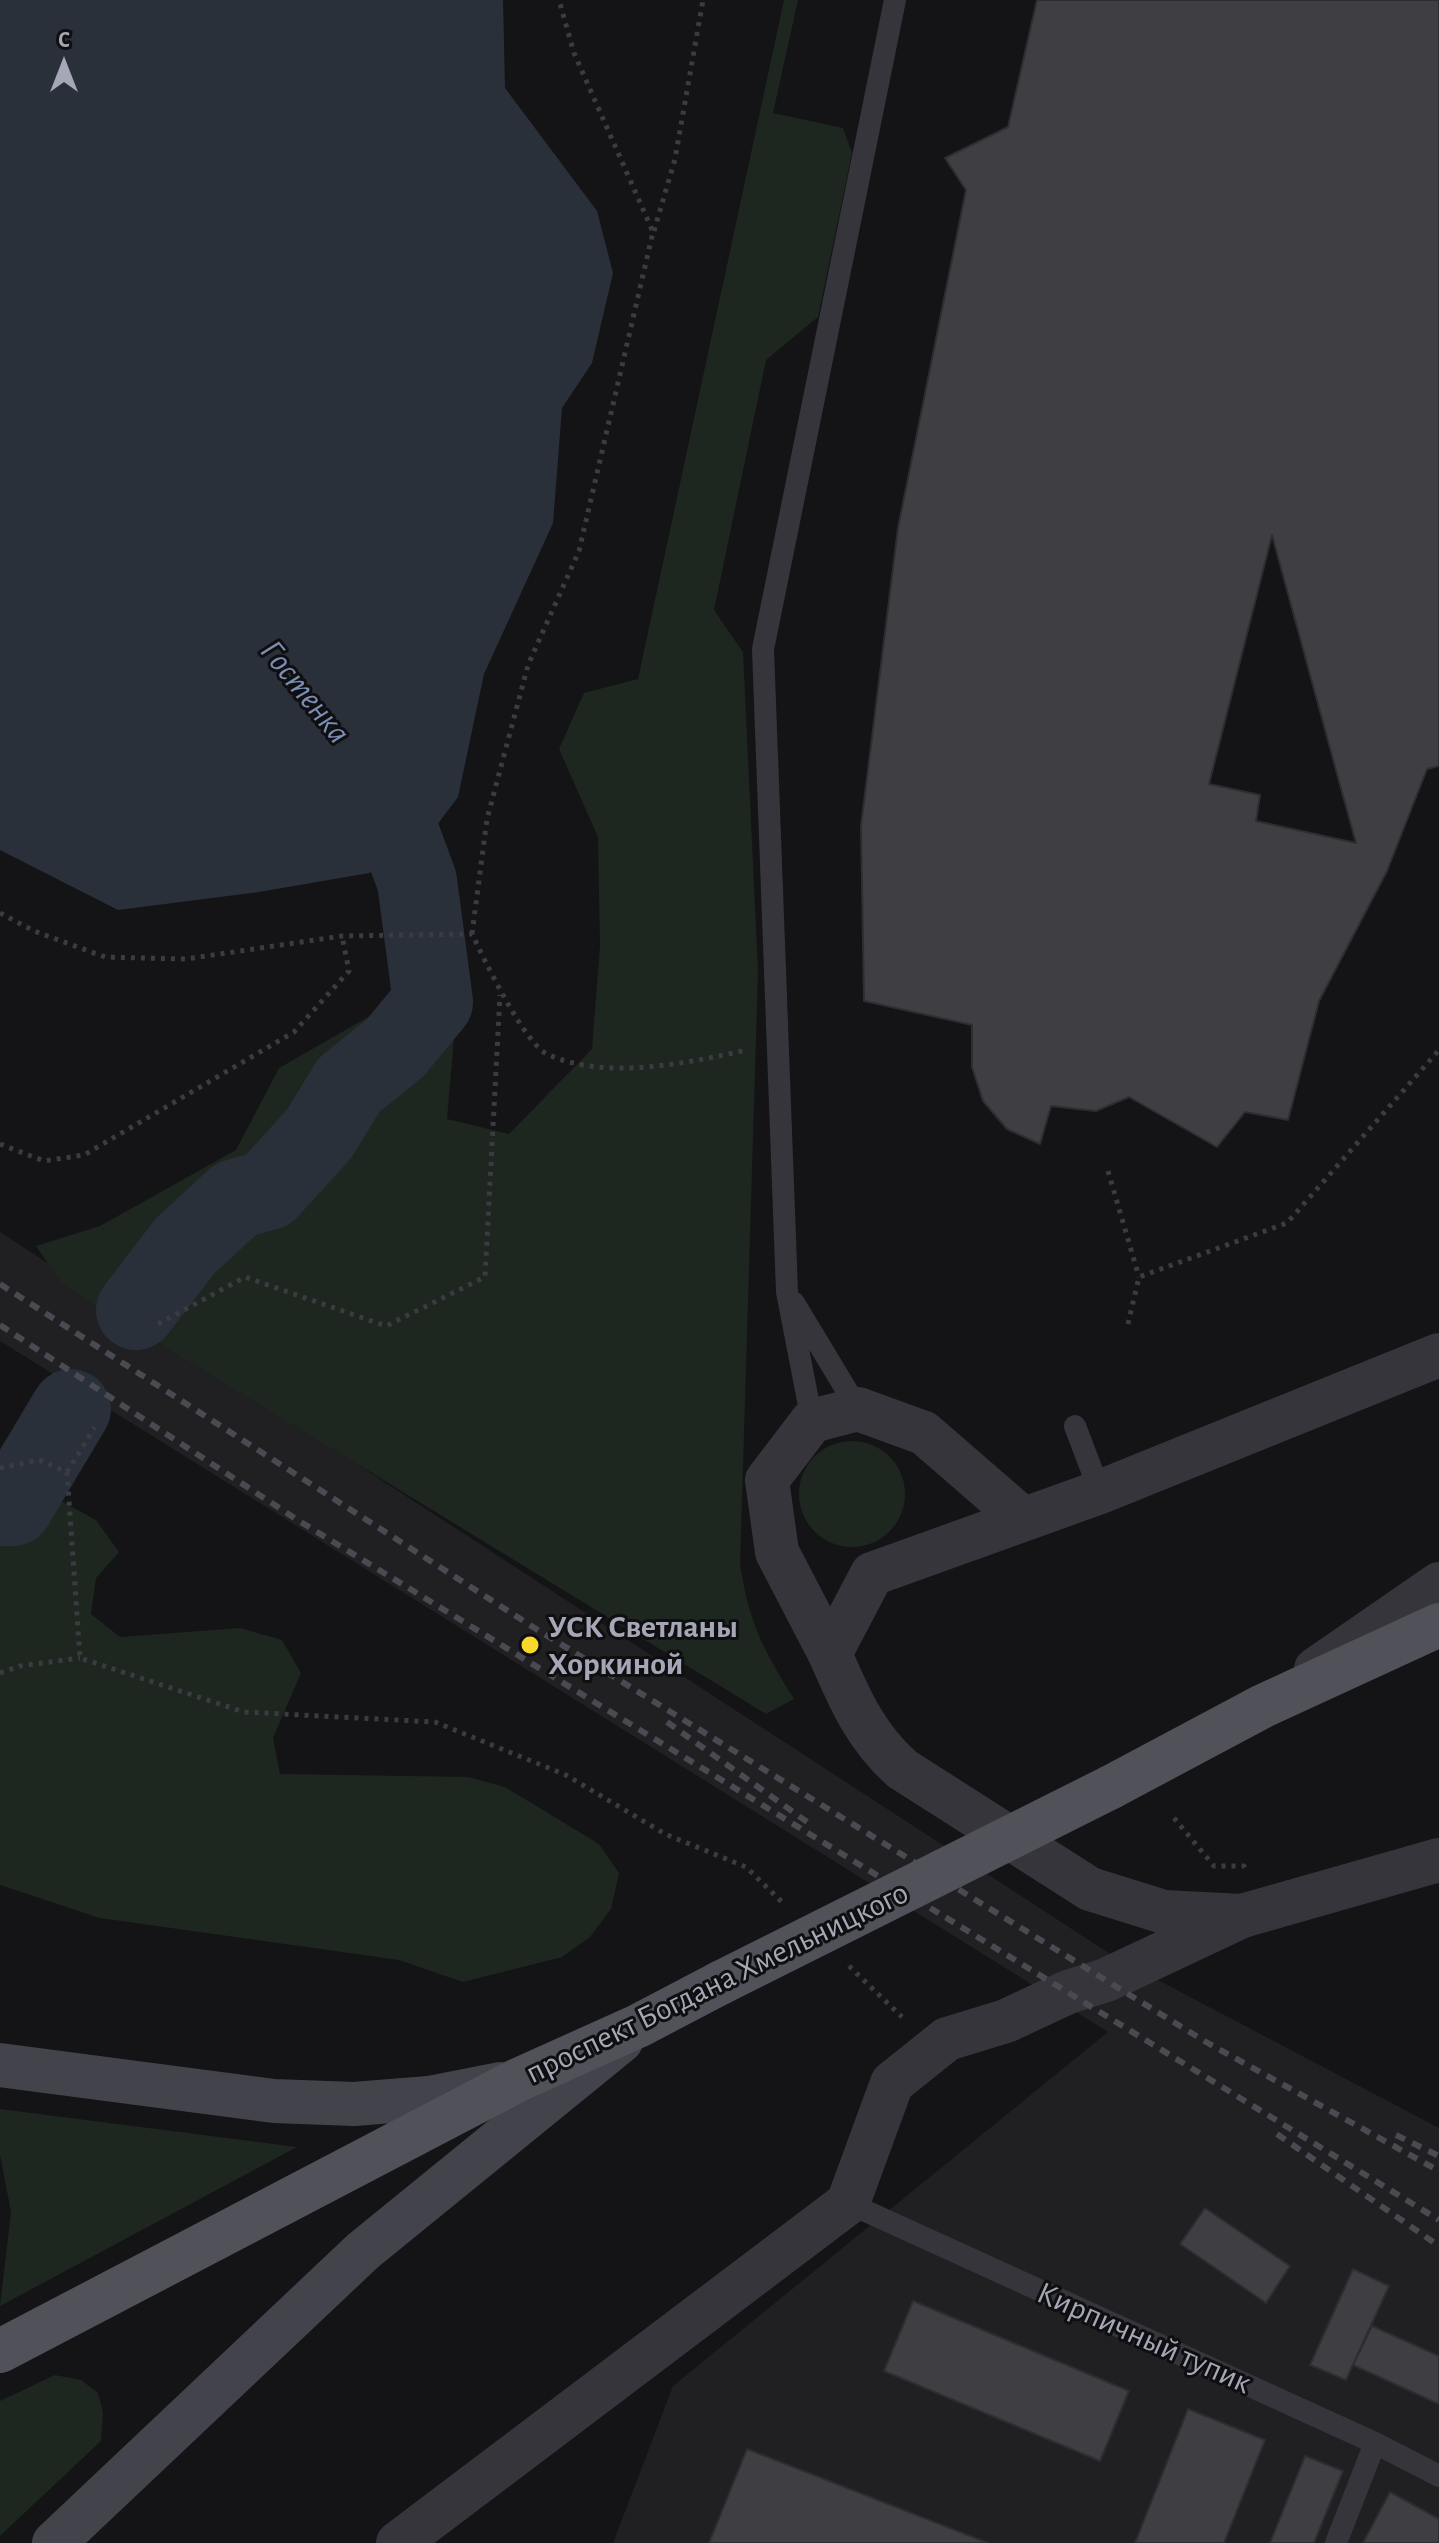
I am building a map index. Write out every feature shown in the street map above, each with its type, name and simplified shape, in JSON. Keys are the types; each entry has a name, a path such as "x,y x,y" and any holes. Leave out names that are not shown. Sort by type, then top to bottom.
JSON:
{"main road":[{"name":"проспект Богдана Хмельницкого","path":"0,2351 518,2080 638,2026 1111,1787 1263,1706 1439,1625"},
{"path":"54,2543 363,2251 638,2026"},
{"path":"0,2065 274,2101 354,2104 429,2098 518,2080"}],"street":[{"path":"830,1654 872,1574 1100,1492 1439,1355"},
{"path":"1022,1518 924,1433 858,1409 812,1421 767,1480 777,1552 830,1654 859,1720 881,1750 902,1769 1090,1889 1164,1912 1242,1916"},
{"path":"1263,1706 1439,1584"},
{"path":"398,2543 848,2203 892,2083 947,2039 1006,2021 1068,1992 1106,1980 1242,1916 1439,1860"}],"lane":[{"path":"812,1421 787,1292 763,649 895,0"},
{"path":"787,1292 858,1409"},
{"path":"1075,1426 1100,1492"},
{"name":"Кирпичный тупик","path":"848,2203 1375,2443 1439,2476"},
{"path":"1336,2543 1375,2443"}],"path":[{"path":"559,0 574,53 653,232"},
{"path":"703,0 675,159 653,232 579,551 528,665 487,819 472,934 500,994 544,1053 602,1067 675,1066 779,1043"},
{"path":"0,913 34,931 105,957 186,959 342,936 472,934"},
{"path":"0,1144 44,1161 84,1155 294,1032 349,971 342,936"},
{"path":"158,1324 245,1277 386,1326 485,1277 500,994"},
{"path":"1139,1277 1287,1223 1439,1050"},
{"path":"1108,1171 1139,1277 1128,1324"},
{"path":"80,1658 67,1472 95,1427"},
{"path":"0,1468 39,1460 67,1472"},
{"path":"0,1673 20,1666 80,1658 244,1712 435,1722 566,1775 665,1834 746,1867 789,1909"},
{"path":"1174,1818 1214,1866 1244,1866"},
{"path":"844,1961 908,2023 947,2039"}],"shaded area":[{"path":"784,0 798,0 773,113 843,128 852,153 818,317 766,360 714,610 743,652 758,971 740,1564 759,1635 794,1699 766,1714 61,1283 36,1246 100,1226 236,1150 279,1068 384,1008 456,1015 447,1119 509,1134 592,1049 600,946 598,837 559,749 584,693 638,679"},
{"path":"0,1232 1118,1959 1439,2128 1439,2543 613,2543 673,2386 1108,2032 0,1341"},
{"path":"852,1441 872,1445 889,1457 901,1474 905,1494 901,1514 889,1531 872,1543 852,1547 832,1543 815,1531 803,1514 799,1494 803,1474 815,1457 832,1445"},
{"path":"0,1493 63,1502 96,1520 119,1552 96,1578 91,1614 120,1637 240,1628 282,1640 301,1673 273,1738 280,1774 468,1777 505,1787 599,1844 619,1873 611,1909 590,1937 562,1957 463,1982 399,1960 100,1918 0,1885"},
{"path":"0,2109 297,2147 0,2306 11,2212 0,2155"},
{"path":"55,2375 81,2380 98,2393 103,2412 101,2441 0,2536 0,2401"}],"water":[{"path":"0,0 503,0 505,88 597,211 613,273 592,363 562,408 553,523 484,674 458,797 416,853 369,873 259,892 118,910 0,850"}],"building":[{"path":"1037,0 1439,0 1439,766 1427,769 1387,871 1319,1001 1288,1120 1245,1112 1217,1147 1129,1097 1096,1111 1051,1106 1040,1144 1007,1129 983,1101 972,1067 972,1025 864,1001 861,826 898,528 966,190 945,158 1008,127","holes":["1272,535 1356,843 1256,821 1260,795 1209,784"]},
{"path":"1205,2208 1290,2266 1266,2303 1180,2244"},
{"path":"1353,2269 1389,2286 1346,2380 1310,2365"},
{"path":"913,2301 1129,2391 1100,2461 884,2371"},
{"path":"1372,2326 1439,2356 1439,2404 1353,2365"},
{"path":"1188,2409 1265,2440 1224,2543 1135,2543"},
{"path":"747,2449 988,2543 709,2543"},
{"path":"1305,2456 1343,2471 1314,2543 1270,2543"},
{"path":"1390,2492 1439,2519 1439,2543 1363,2543"}],"waterway":[{"name":"Гостенка","path":"136,1310 185,1246 236,1199 268,1190 319,1134 349,1085 395,1048 433,1002 417,881 383,789 360,760"},
{"name":"Гостенка","path":"0,1506 13,1506 71,1409"}],"railway":[{"path":"0,1284 533,1627 1206,2042 1439,2171"},
{"path":"0,1325 296,1519 1439,2220"},
{"path":"667,1722 810,1824"},
{"path":"1277,2134 1439,2246"},
{"path":"1396,2135 1439,2156"}],"place":[{"name":"УСК Светланы Хоркиной","path":"530,1645"}]}
